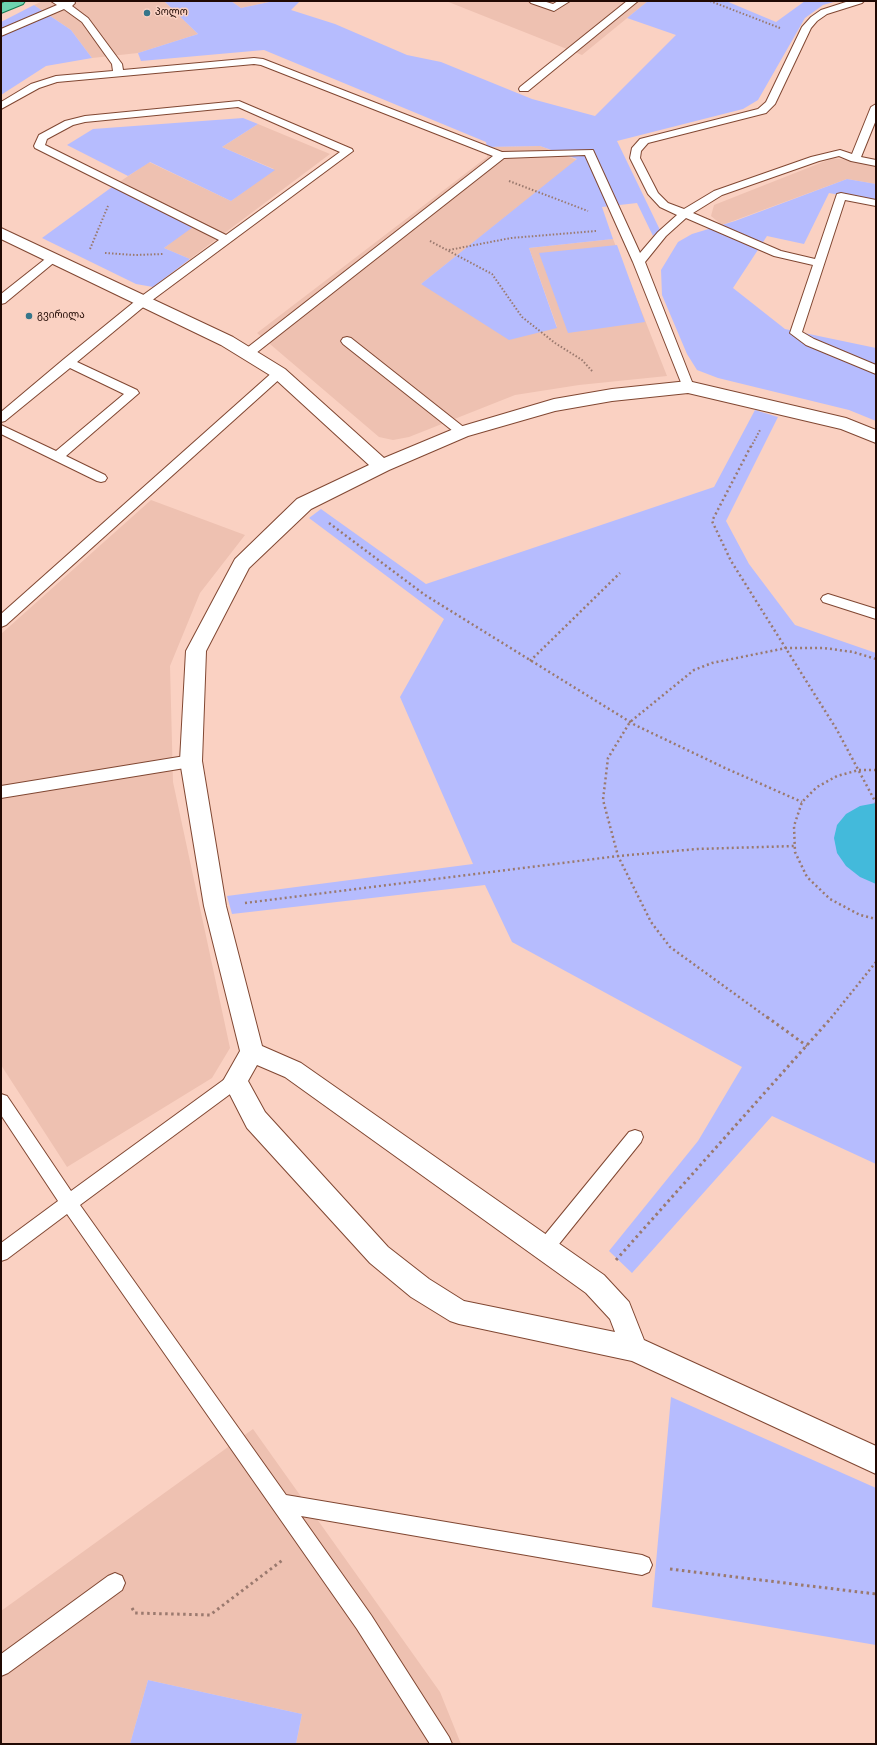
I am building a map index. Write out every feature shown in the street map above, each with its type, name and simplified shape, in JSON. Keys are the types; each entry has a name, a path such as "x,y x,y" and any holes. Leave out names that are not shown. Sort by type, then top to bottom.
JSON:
{"main road":[{"path":"1,9 18,1"}],"street":[{"path":"1,233 227,341 279,373 382,466"},
{"path":"876,436 846,424 688,387 612,395 554,405 462,432 382,466 304,504 242,564 196,651 191,761 215,906 252,1052 235,1082 256,1120 379,1255 420,1288 460,1312 634,1349 876,1460"},
{"path":"252,1052 293,1070 595,1284 620,1311 634,1349"}],"lane":[{"path":"1,33 60,3 74,1"},
{"path":"534,1 554,8 565,1"},
{"path":"524,89 633,1"},
{"path":"819,263 778,254 664,205 653,194 635,158 636,150 644,141 762,111 770,104 807,27 824,12 859,1"},
{"path":"60,3 85,20 117,64 119,73"},
{"path":"1,106 35,86 56,79 254,61 263,62 501,155 589,152 624,226 688,387"},
{"path":"1,417 143,302 348,151 239,104 85,119 69,123 42,137 39,146 227,240"},
{"path":"855,158 876,107"},
{"path":"639,262 662,234 684,214 718,193 815,159 840,153 876,163"},
{"path":"247,354 501,155"},
{"path":"876,203 841,196 796,333 810,342 876,370"},
{"path":"1,300 61,262"},
{"path":"347,341 462,432"},
{"path":"57,457 133,393 68,362"},
{"path":"1,622 279,373"},
{"path":"1,429 101,478"},
{"path":"828,599 876,614"},
{"path":"1,792 191,761"},
{"path":"1,1253 235,1082"},
{"path":"1,1102 70,1204 364,1622 442,1744"},
{"path":"545,1248 635,1137"},
{"path":"279,1503 642,1565"},
{"path":"1,1666 115,1583"}],"path":[{"path":"710,1 738,13 803,36"},
{"path":"481,170 624,226"},
{"path":"89,252 116,185"},
{"path":"448,251 511,238 624,226"},
{"path":"407,228 492,274 522,317 555,343 582,360 612,395"},
{"path":"61,262 89,252 135,255 214,250"},
{"path":"772,407 712,521 731,561 837,730 860,770 876,803"},
{"path":"304,504 426,595 630,722 725,768 802,802"},
{"path":"530,661 620,573"},
{"path":"807,1046 670,947 651,922 618,856 603,800 608,758 630,722 694,670 712,663 786,648 824,648 853,652 876,659"},
{"path":"876,770 860,770 837,776 817,787 802,802 794,826 795,852 807,877 830,899 860,915 876,919"},
{"path":"215,906 618,856 697,849 794,846"},
{"path":"595,1284 807,1046 876,962"},
{"path":"115,1583 136,1613 210,1615 307,1542"},
{"path":"642,1565 876,1594"}],"shaded area":[{"path":"43,1 164,1 198,34 138,53 92,58 71,30 34,5"},
{"path":"164,1 231,1 241,8 274,1 300,1 291,10 335,24 407,55 441,62 532,99 595,116 676,35 627,18 648,1 726,1 776,22 805,1 837,1 823,5 805,18 758,100 743,109 617,141 660,230 653,236 637,203 602,207 613,239 529,248 557,328 509,340 421,284 577,159 540,146 487,147 486,142 264,50 141,61 138,53 198,34"},
{"path":"231,1 274,1 241,8"},
{"path":"446,1 648,1 582,55"},
{"path":"34,5 71,30 92,58 46,66 1,95 1,22"},
{"path":"243,118 258,124 222,147 275,170 231,201 150,162 128,176 67,145 93,129"},
{"path":"258,124 330,154 190,259 164,248 192,226 112,187 149,162 231,201 274,169 222,147"},
{"path":"540,146 577,160 421,284 557,327 529,248 613,239 667,376 579,385 515,395 409,437 393,440 379,437 257,333 487,157 487,147"},
{"path":"833,158 876,164 876,184 847,179 722,225 711,216 714,205"},
{"path":"847,179 876,184 876,202 829,193 804,244 767,236 733,288 785,329 876,348 876,421 849,410 718,378 697,370 687,354 662,295 661,270 678,242 692,234 735,221"},
{"path":"112,187 193,227 164,248 190,259 153,287 136,284 42,238"},
{"path":"617,245 645,322 568,333 539,253"},
{"path":"755,410 778,417 726,521 749,564 795,625 876,653 876,1164 772,1116 632,1273 609,1251 698,1141 742,1067 512,942 485,885 232,914 227,896 473,864 400,697 444,619 309,518 321,509 426,584 714,487"},
{"path":"151,500 245,535 200,593 170,666 173,782 230,1048 212,1078 67,1167 1,1065 1,634"},
{"path":"876,803 876,884 860,877 846,866 837,853 834,838 837,825 846,814 860,806"},
{"path":"671,1397 876,1488 876,1645 652,1607"},
{"path":"253,1429 440,1692 461,1744 296,1744 302,1714 148,1680 130,1744 1,1744 1,1611"},
{"path":"148,1680 302,1714 296,1744 130,1744"}],"place":[{"name":"პოლო","path":"147,13"},
{"name":"გვირილა","path":"29,316"}]}
